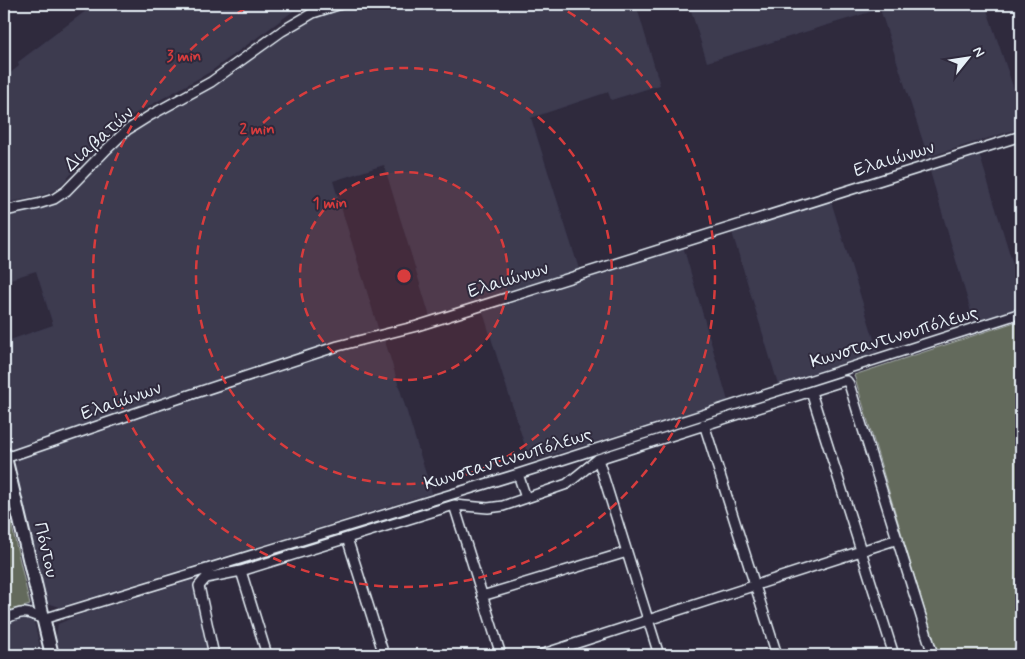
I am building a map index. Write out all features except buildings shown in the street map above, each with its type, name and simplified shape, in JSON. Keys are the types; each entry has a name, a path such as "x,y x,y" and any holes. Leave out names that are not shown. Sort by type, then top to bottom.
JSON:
{"street":[{"path":"313,13 320,4"},
{"name":"Διαβατών","path":"4,211 54,199 66,191 127,130 211,82 251,52 313,13 341,4"},
{"name":"Ελαιώνων","path":"4,455 338,346 417,326 1021,136"},
{"name":"Κωνσταντινουπόλεως","path":"43,619 518,474 1021,314"},
{"path":"214,655 199,586 206,578 241,571 454,505 488,508 503,506 567,484 598,459 704,424 847,381 933,655"},
{"path":"811,392 894,655"},
{"path":"704,424 777,655"},
{"name":"Πόντου","path":"4,455 52,655"},
{"path":"598,459 659,655"},
{"path":"518,474 526,498"},
{"path":"454,505 501,655"},
{"path":"347,538 384,655"},
{"path":"540,655 898,539"},
{"path":"482,596 627,552"},
{"path":"241,571 267,655"},
{"path":"4,620 22,612 43,619"}],"shaded area":[{"path":"95,4 303,4 210,72 122,121 56,190 38,197 4,203 4,78 19,66 18,62"},
{"path":"353,4 636,4 660,85 611,100 608,92 531,118 579,269 430,317 384,165 333,181 379,331 281,359 11,451 4,421 4,342 53,325 36,271 4,281 4,214 53,201 116,142 141,123 310,17"},
{"path":"689,4 985,4 1021,110 1021,128 928,157 880,9 707,62"},
{"path":"979,153 1021,291 1021,307 974,322 929,168"},
{"path":"830,198 878,352 778,384 731,229"},
{"path":"683,246 728,401 530,462 482,309"},
{"path":"384,338 432,493 60,607 47,603 15,466 19,456 334,351"},
{"path":"193,580 208,655 60,655 56,636 58,624 76,616"},
{"path":"30,605 42,655 4,655 4,614"}],"green space":[{"path":"1021,320 1021,655 938,655 854,375"},
{"path":"4,492 30,605 4,614"}]}
